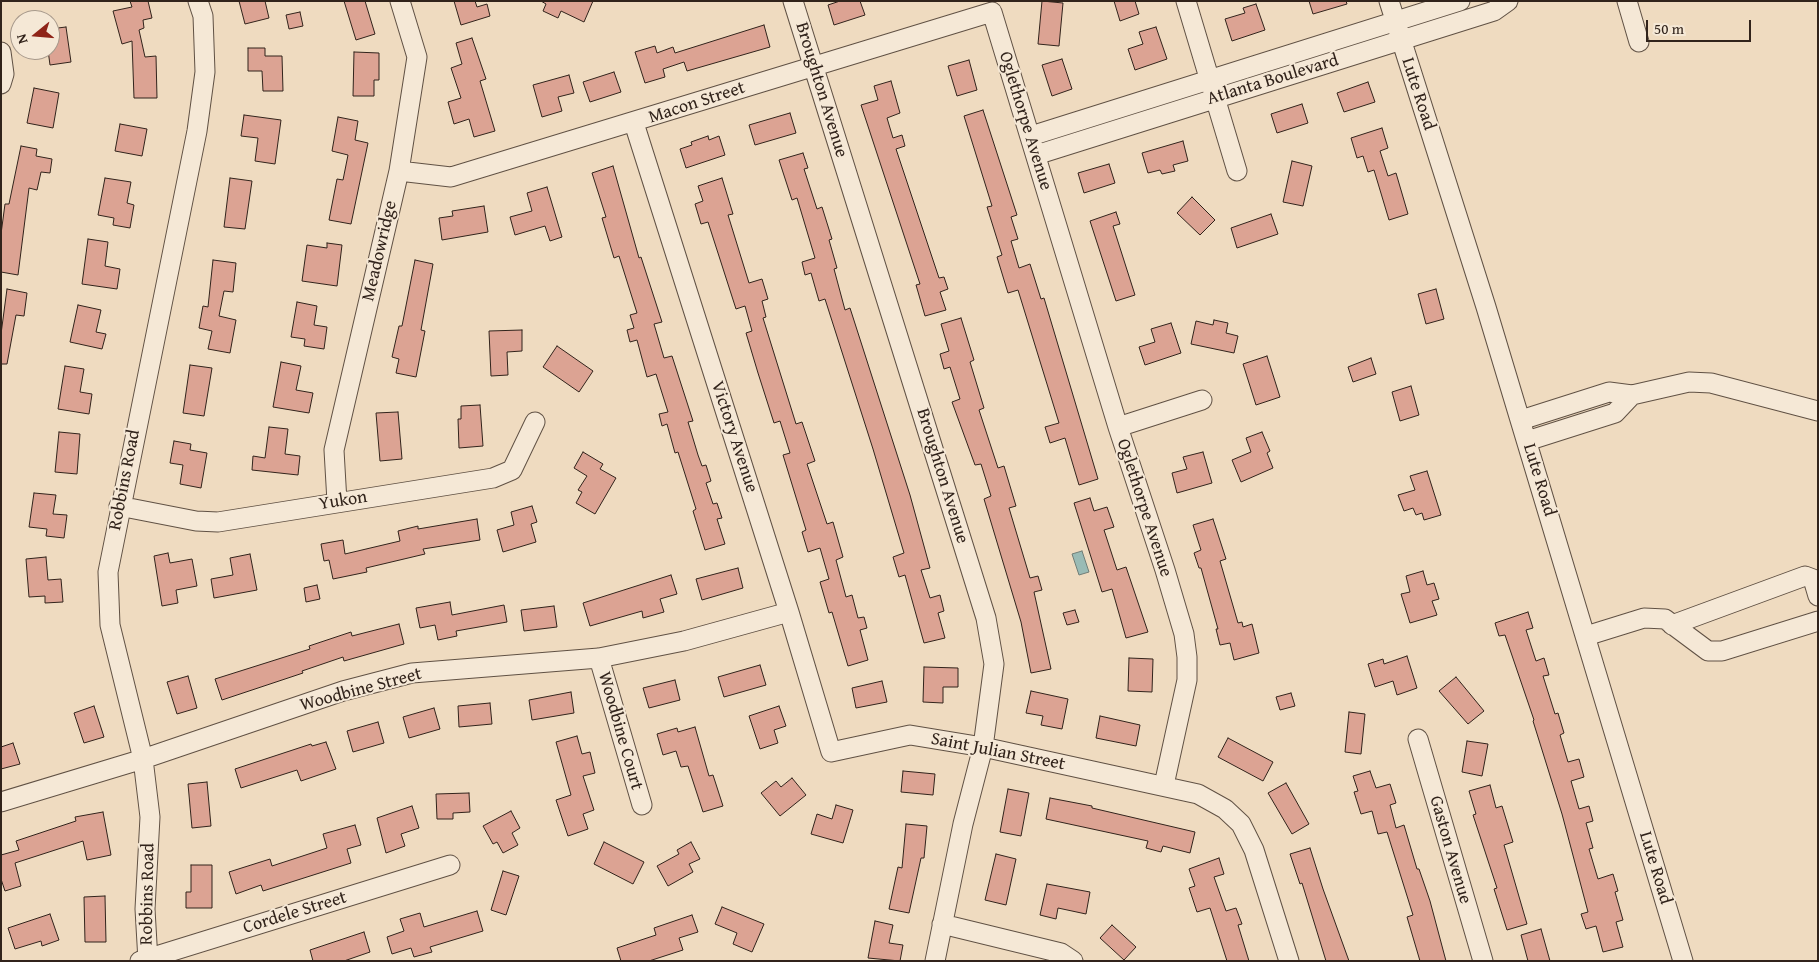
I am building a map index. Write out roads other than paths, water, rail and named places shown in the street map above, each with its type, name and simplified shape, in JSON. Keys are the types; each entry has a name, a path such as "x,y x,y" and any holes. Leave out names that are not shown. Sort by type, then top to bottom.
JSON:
{"street":[{"name":"Robbins Road","path":"145,960 150,817 143,759 110,625 108,572 119,506 197,131 205,72 202,16 198,1"},
{"name":"Meadowridge","path":"337,502 334,450 399,171 417,57 400,1"},
{"name":"Broughton Avenue","path":"793,1 986,618 994,664 983,747 963,824 935,961"},
{"path":"1186,1 1237,171"},
{"name":"Lute Road","path":"1389,1 1527,441 1683,961"},
{"name":"Atlanta Boulevard","path":"1036,155 1213,88 1395,22 1460,1"},
{"name":"Atlanta Boulevard","path":"1030,136 1402,41 1494,11 1508,1"},
{"path":"1627,1 1639,42"},
{"name":"Macon Street","path":"399,171 451,177 634,123 992,12"},
{"name":"Oglethorpe Avenue","path":"992,12 1118,427 1184,634 1187,657 1186,680 1182,708 1164,785"},
{"path":"1,52 4,74 1,84"},
{"name":"Victory Avenue","path":"634,123 789,612 831,752"},
{"path":"1520,420 1609,392 1632,395 1664,386 1689,382 1711,383 1818,411"},
{"path":"1527,441 1615,413 1632,395"},
{"path":"1118,427 1202,400"},
{"name":"Yukon","path":"119,506 196,521 218,522 493,478 512,470 535,422"},
{"path":"1672,625 1805,576 1812,579 1818,596"},
{"name":"Woodbine Street","path":"1,802 143,759 343,690 412,673 599,658 684,641 789,612"},
{"path":"1586,636 1644,618 1665,619 1708,651 1722,651 1818,621"},
{"name":"Woodbine Court","path":"599,658 642,805"},
{"name":"Saint Julian Street","path":"831,752 910,735 983,747 1164,785"},
{"name":"Gaston Avenue","path":"1418,739 1483,961"},
{"path":"1164,785 1198,794 1226,809 1241,824 1254,850 1289,961"},
{"name":"Cordele Street","path":"145,960 450,866"},
{"path":"942,924 1061,953 1073,961"}],"water":[{"path":"1082,551 1089,572 1079,575 1072,554"}]}
